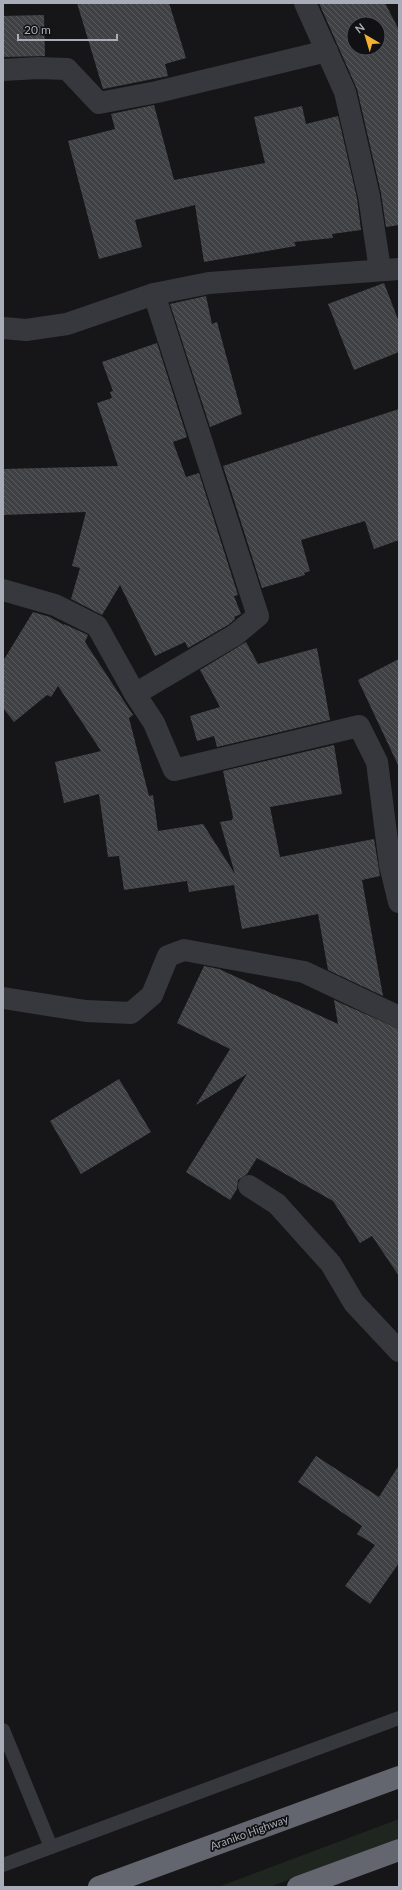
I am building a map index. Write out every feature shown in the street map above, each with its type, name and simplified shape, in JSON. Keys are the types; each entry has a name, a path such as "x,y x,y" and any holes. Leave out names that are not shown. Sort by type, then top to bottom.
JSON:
{"highway":[{"name":"Araniko Highway","path":"99,1887 399,1777"},
{"path":"298,1887 399,1850"}],"street":[{"path":"3,328 26,330 67,324 154,294 209,283 390,270 369,196 345,92 304,3"},
{"path":"3,70 38,68 67,69 99,103 157,92 327,51"},
{"path":"135,694 235,635 258,616 154,294"},
{"path":"3,590 55,605 97,626 135,694 154,723 174,770 359,726 377,762 390,865 399,902"},
{"path":"3,998 86,1012 131,1013 152,995 168,956 184,950 304,972 399,1017"},
{"path":"249,1186 277,1204 331,1264 354,1303 399,1351"}],"lane":[{"path":"3,1865 399,1718"},
{"path":"3,1730 51,1847"}],"shaded area":[{"path":"399,1819 399,1838 270,1887 218,1887"}],"building":[{"path":"77,3 169,3 186,58 165,64 168,76 103,89"},
{"path":"319,3 385,3 399,30 399,225 386,227 381,193 357,89"},
{"path":"44,15 45,56 3,57 3,16"},
{"path":"154,105 174,180 265,163 254,117 302,106 306,124 338,116 357,198 361,230 332,234 333,238 294,242 296,246 204,262 195,205 135,220 142,247 99,259 68,141 115,129 111,114"},
{"path":"384,283 399,322 399,352 354,370 328,304"},
{"path":"206,296 212,324 217,322 242,414 210,427 170,304"},
{"path":"157,343 187,437 173,442 186,477 199,473 238,595 234,596 241,614 234,617 235,619 228,625 188,648 185,642 155,656 120,585 102,615 71,599 80,568 72,566 86,512 3,515 3,469 118,466 97,403 112,398 110,392 113,391 102,362"},
{"path":"399,409 399,540 374,549 365,521 301,540 310,571 304,573 305,575 262,588 223,466"},
{"path":"33,612 50,617 64,625 88,635 85,642 133,715 129,718 149,796 153,795 158,831 203,824 235,874 220,822 232,820 233,817 223,771 334,745 342,794 270,807 280,857 374,839 380,876 362,880 383,996 328,970 318,914 242,929 234,885 189,892 187,881 124,890 119,856 108,857 99,794 64,803 55,762 101,751 58,686 51,697 47,695 14,722 3,708 3,661"},
{"path":"246,642 258,664 317,648 330,720 217,747 214,736 197,741 190,716 220,707 200,670"},
{"path":"399,659 399,767 358,680"},
{"path":"204,966 219,969 338,1024 334,1000 399,1029 399,1276 372,1236 360,1243 333,1201 257,1158 247,1174 238,1180 237,1189 230,1200 186,1172 247,1074 196,1105 230,1049 177,1023"},
{"path":"119,1079 151,1132 81,1174 50,1121"},
{"path":"316,1456 379,1497 399,1465 399,1563 370,1604 345,1586 375,1545 357,1534 362,1526 298,1482"}]}
